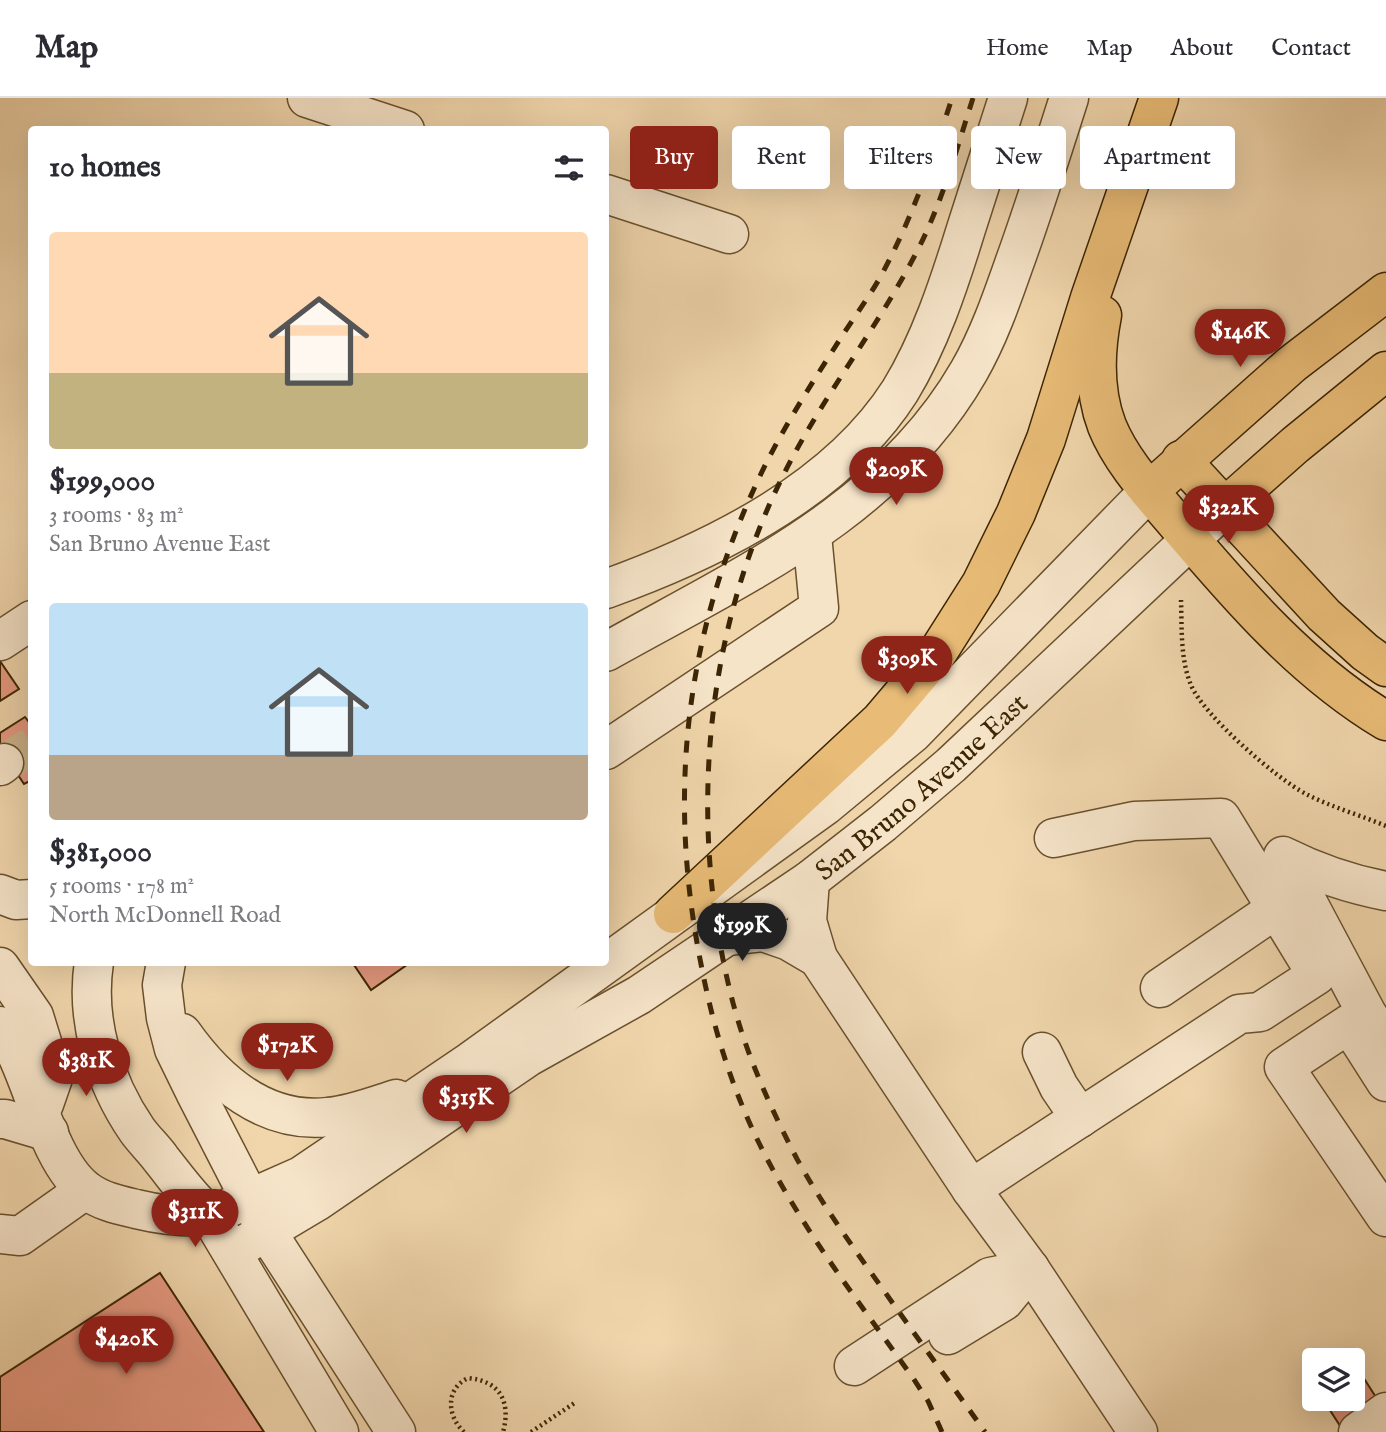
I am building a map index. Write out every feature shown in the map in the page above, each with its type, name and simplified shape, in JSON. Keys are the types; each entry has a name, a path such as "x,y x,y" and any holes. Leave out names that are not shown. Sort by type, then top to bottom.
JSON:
{"main road":[{"path":"1150,126 1159,98"},
{"path":"673,914 880,721 936,656 967,608 999,550 1034,471 1090,298 1129,189"},
{"path":"1134,189 1102,319 1097,369 1107,424 1119,450 1149,491 1191,540 1292,650 1327,680 1386,721"},
{"name":"San Bruno Avenue East","path":"1149,491 1308,350 1386,292"},
{"name":"San Bruno Avenue East","path":"1225,507 1386,370"},
{"path":"1181,460 1324,615 1386,667"}],"street":[{"path":"307,98 393,126"},
{"path":"609,588 649,574 756,521 841,459 883,414 912,368 945,294 1008,98"},
{"path":"609,650 813,535 867,493 916,446 949,402 984,341 1006,286 1069,98"},
{"path":"609,195 729,234"},
{"name":"San Bruno Avenue East","path":"609,960 801,824 893,750 1149,491"},
{"name":"San Bruno Avenue East","path":"232,1252 316,1202 528,1057 639,995 810,880 931,783 1225,507"},
{"path":"609,748 819,608 813,535"},
{"path":"0,641 28,623"},
{"path":"971,1189 1239,1014 1260,1012 1311,965 1221,818 1134,821 1054,838"},
{"path":"1386,891 1353,885 1319,874 1283,856 1367,1014 1386,1042"},
{"path":"810,880 807,921 818,958 971,1189 1030,1269 1138,1432"},
{"path":"0,894 16,900 28,899"},
{"path":"1160,988 1276,909"},
{"path":"729,936 763,932 789,941 818,958"},
{"path":"94,966 91,1010 105,1066 137,1130 191,1199 195,1217"},
{"path":"165,966 163,1002 174,1049 267,1232 396,1432"},
{"name":"San Bruno Avenue East","path":"195,1217 290,1182 432,1088 601,966"},
{"path":"0,967 34,1016 53,1078 45,1122"},
{"path":"163,1002 193,1047 223,1081 247,1098 278,1112 295,1116 328,1117 432,1088"},
{"path":"1386,1082 1349,1024 1284,1067 1386,1217"},
{"path":"5,1046 69,1174 85,1190 110,1203 195,1217 232,1252 339,1432"},
{"path":"1042,1052 1059,1087 1080,1118"},
{"path":"0,1119 45,1122"},
{"path":"0,1234 20,1236 85,1190"},
{"path":"860,1376 1004,1301 1030,1269"}],"path":[{"path":"1181,600 1182,647 1191,685 1214,717 1255,757 1305,794 1386,826"},
{"path":"464,1432 452,1414 451,1395 460,1382 468,1378 487,1382 502,1396 506,1406 503,1432"},
{"path":"531,1432 576,1402"}],"building":[{"path":"0,661 19,689 0,701"},
{"path":"25,717 28,721 28,782 24,784 0,748 0,733"},
{"path":"355,966 405,966 371,990"},
{"path":"160,1273 264,1432 0,1432 0,1377"},
{"path":"1365,1380 1386,1413 1344,1432 1330,1411 1365,1411"}],"tunnel":[{"path":"4,763 28,748"}],"railway":[{"path":"942,1432 928,1401 913,1378 793,1205 759,1143 740,1100 717,1033 701,964 685,839 685,777 699,656 714,596 734,537 778,440 873,289 893,252 921,188 952,98"},
{"path":"973,98 947,179 924,238 898,286 794,454 753,544 734,606 719,670 711,735 708,801 710,866 718,931 737,1016 768,1099 797,1159 827,1209 985,1432"}]}
